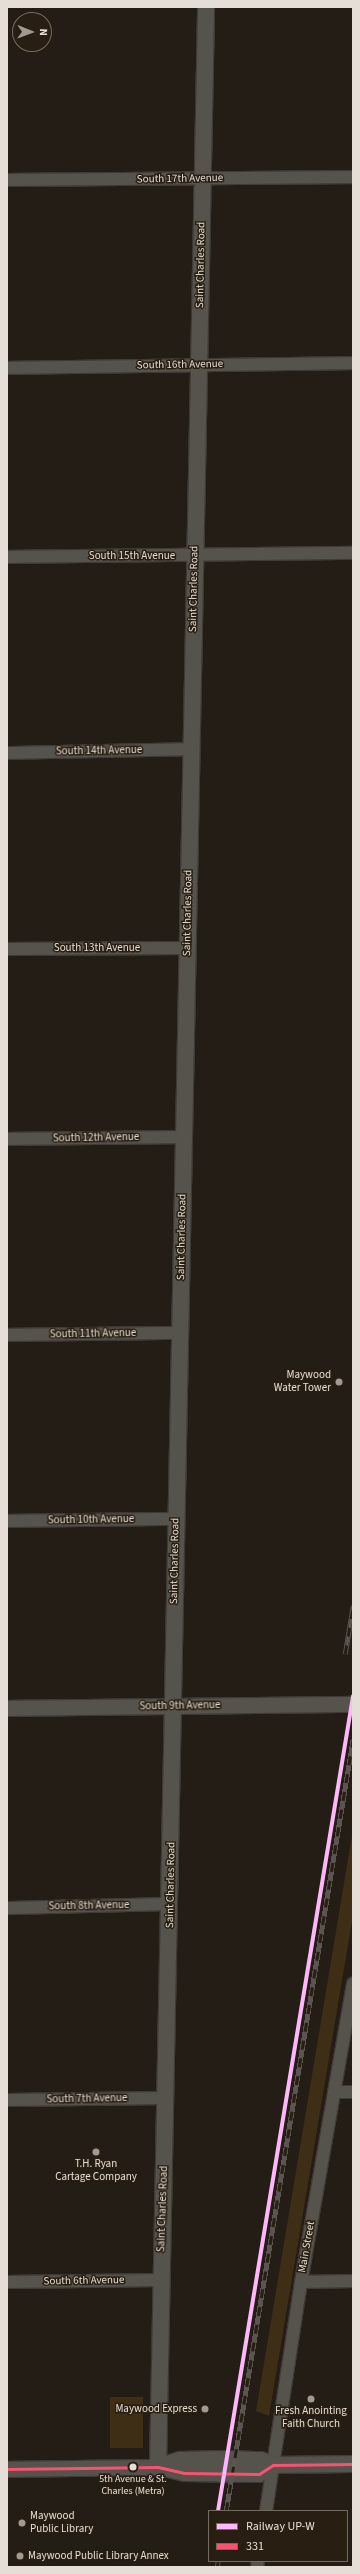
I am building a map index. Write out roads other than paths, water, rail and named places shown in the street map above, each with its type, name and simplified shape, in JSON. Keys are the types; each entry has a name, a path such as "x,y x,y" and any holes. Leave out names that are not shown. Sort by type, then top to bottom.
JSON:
{"main road":[{"name":"Saint Charles Road","path":"158,2467 171,1904 176,1519 206,7"},
{"path":"158,2467 184,2473 234,2466 259,2474 274,2465 353,2464"}],"street":[{"name":"South 17th Avenue","path":"7,180 353,177"},
{"name":"South 16th Avenue","path":"7,368 353,363"},
{"name":"South 15th Avenue","path":"7,557 353,553"},
{"name":"South 14th Avenue","path":"7,752 191,749"},
{"name":"South 13th Avenue","path":"7,949 187,948"},
{"name":"South 12th Avenue","path":"7,1139 184,1137"},
{"name":"South 11th Avenue","path":"7,1335 180,1333"},
{"name":"South 10th Avenue","path":"7,1521 176,1519"},
{"name":"South 9th Avenue","path":"7,1708 353,1704"},
{"name":"South 8th Avenue","path":"7,1908 171,1904"},
{"name":"Main Street","path":"266,2510 301,2282 353,1984"},
{"path":"334,2092 353,2092"},
{"name":"South 7th Avenue","path":"7,2100 166,2098"},
{"name":"South 6th Avenue","path":"7,2282 162,2280"},
{"path":"301,2282 353,2281"},
{"path":"7,2469 158,2467"}],"railway":[{"path":"345,1654 353,1606"},
{"path":"226,2510 353,1739"},
{"path":"217,2567 218,2562"}],"rail line":[{"name":"UP-W","path":"218,2510 353,1696"}],"place":[{"name":"Maywood Water Tower","path":"339,1382"},
{"name":"T.H. Ryan Cartage Company","path":"96,2152"},
{"name":"Fresh Anointing Faith Church","path":"311,2399"},
{"name":"Maywood Express","path":"205,2409"},
{"name":"5th Avenue & St. Charles (Metra)","path":"133,2467"},
{"name":"Maywood Public Library","path":"22,2523"},
{"name":"Maywood Public Library Annex","path":"20,2556"}]}
